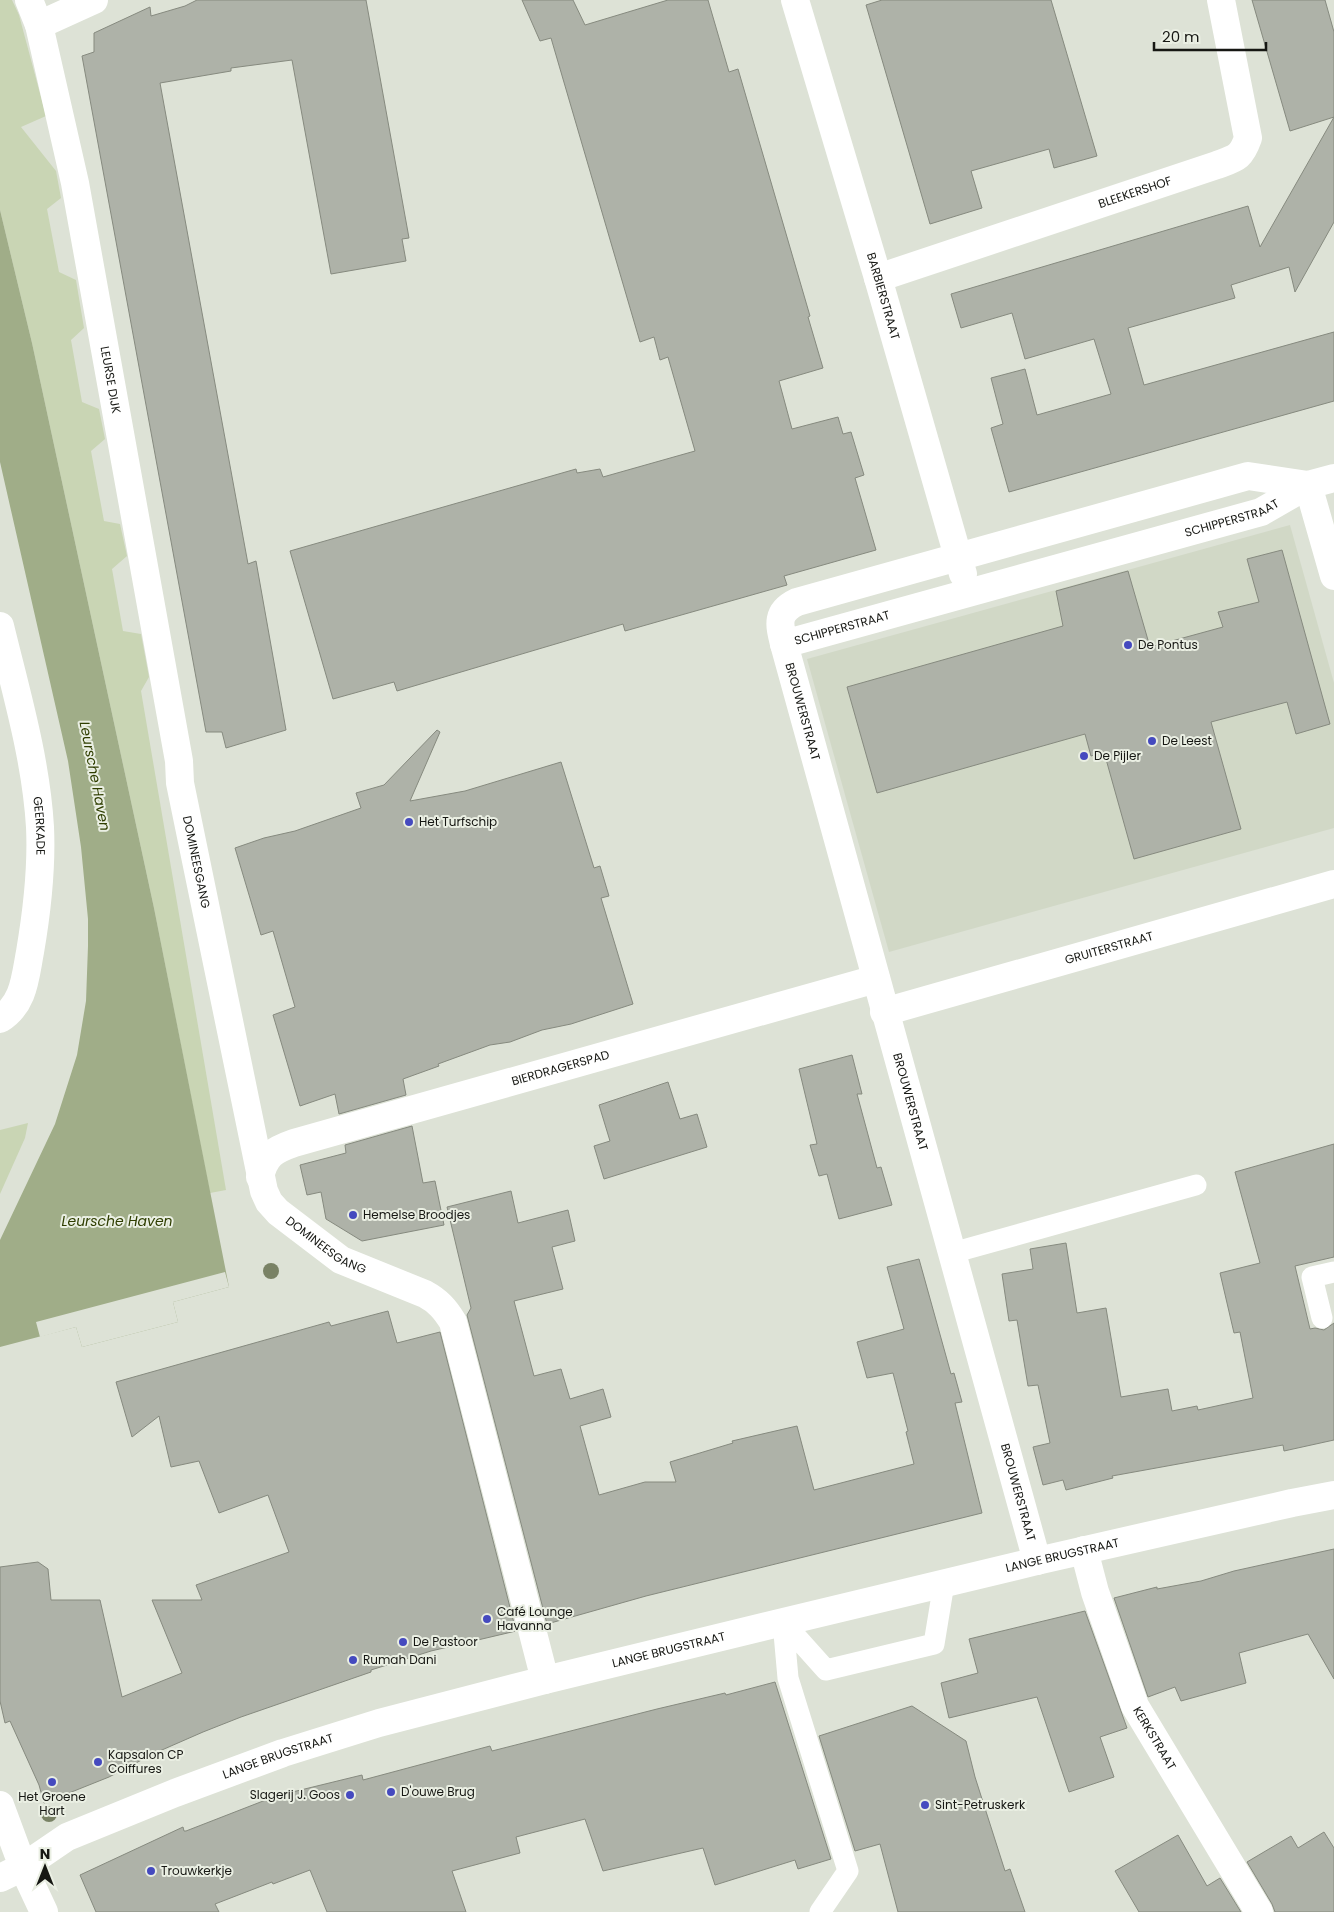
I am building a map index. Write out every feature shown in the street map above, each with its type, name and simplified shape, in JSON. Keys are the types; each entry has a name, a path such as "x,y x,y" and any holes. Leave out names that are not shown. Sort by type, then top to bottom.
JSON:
{"street":[{"name":"LEURSE DIJK","path":"28,0 39,25 75,183 179,761"},
{"path":"39,25 94,0"},
{"name":"BARBIERSTRAAT","path":"795,0 878,278 968,592"},
{"name":"BLEEKERSHOF","path":"878,278 1217,165 1233,159 1243,152 1248,138 1221,0"},
{"name":"SCHIPPERSTRAAT","path":"1308,485 1248,476 797,602 788,606 780,620 784,644 1261,512 1308,485 1334,478"},
{"path":"1308,485 1334,576"},
{"name":"GEERKADE","path":"0,626 31,758 40,828 40,856 37,912 22,990 15,1006 0,1019"},
{"name":"BROUWERSTRAAT","path":"784,644 1036,1561"},
{"name":"DOMINEESGANG","path":"179,761 180,783 264,1192 269,1202 278,1212 341,1260 436,1300 446,1310 453,1322 545,1680"},
{"name":"GRUITERSTRAAT","path":"884,1012 1334,884"},
{"name":"BIERDRAGERSPAD","path":"260,1176 263,1165 270,1154 281,1147 876,978"},
{"name":"LANGE BRUGSTRAAT","path":"12,1872 67,1837 175,1793 283,1753 380,1722 1036,1561 1334,1495"},
{"name":"KERKSTRAAT","path":"1084,1550 1095,1592 1135,1706 1259,1912"},
{"path":"0,1805 12,1872 44,1912"}],"lane":[{"path":"952,1253 1196,1185"},
{"path":"1322,1318 1312,1277 1334,1272"},
{"path":"783,1622 826,1670 934,1644 944,1583"},
{"path":"783,1622 788,1678 848,1871 820,1912"}],"shaded area":[{"path":"0,0 12,0 19,15 46,116 21,127 56,171 61,198 47,209 59,272 76,280 84,328 71,340 82,402 99,409 105,439 91,451 104,521 120,524 127,556 112,569 123,631 141,634 149,677 141,691 226,1190 210,1193 154,908 32,343 0,210"},
{"name":"De Pijler","path":"1290,525 1334,683 1334,828 889,952 807,659"},
{"path":"28,1123 25,1138 0,1194 0,1130"}],"water":[{"name":"Leursche Haven","path":"0,210 32,343 154,908 229,1287 173,1302 178,1322 82,1347 76,1327 0,1347 0,1240 55,1124 77,1055 86,1001 88,919 81,847 68,761 0,462"}],"pier":[{"path":"225,1272 229,1287 173,1302 178,1322 82,1347 76,1327 40,1337 36,1322"}],"building":[{"path":"197,0 366,0 409,238 402,239 406,261 331,274 292,60 231,68 231,71 160,83 248,564 256,561 286,730 226,748 222,732 206,732 82,56 94,52 94,33 150,7 151,16 185,6"},
{"path":"522,0 573,0 585,25 668,0 708,0 729,72 738,69 810,316 808,317 823,368 779,381 792,429 838,417 843,434 851,432 864,475 855,478 876,550 784,576 787,585 625,631 623,624 397,691 394,682 333,699 290,551 576,469 577,473 600,469 603,477 695,451 668,357 660,360 654,337 640,342 551,38 540,41"},
{"path":"882,0 1051,0 1097,156 1054,168 1049,149 971,171 982,208 930,224 866,5"},
{"path":"1252,0 1325,0 1334,32 1334,117 1290,131"},
{"path":"1334,117 1334,222 1295,292 1289,267 1231,285 1235,298 1128,328 1144,385 1334,332 1334,401 1009,492 991,428 1003,424 991,378 1025,369 1037,415 1111,394 1094,339 1025,359 1012,313 961,328 951,294 1248,206 1260,247"},
{"path":"1282,550 1330,724 1296,734 1287,702 1211,722 1241,829 1134,859 1104,752 1091,756 1085,734 877,793 847,687 1063,626 1056,591 1128,571 1150,647 1223,627 1218,612 1259,602 1247,559"},
{"path":"437,730 440,732 410,801 465,791 561,762 594,868 600,866 609,896 601,898 633,1004 571,1024 542,1030 510,1042 490,1045 438,1064 439,1066 403,1079 406,1095 339,1114 335,1094 300,1106 273,1015 295,1007 273,931 261,935 235,848 264,838 295,831 361,808 356,793 384,785"},
{"path":"852,1055 862,1094 857,1094 877,1168 881,1167 892,1205 839,1219 827,1174 819,1176 810,1145 817,1144 799,1069"},
{"path":"668,1082 680,1119 697,1114 707,1147 604,1179 594,1146 610,1141 599,1105"},
{"path":"412,1126 423,1183 435,1181 444,1225 362,1241 326,1219 321,1192 307,1195 300,1165 346,1153 345,1145"},
{"path":"1334,1144 1334,1257 1295,1266 1310,1329 1324,1330 1334,1323 1334,1440 1284,1451 1283,1445 1112,1476 1113,1478 1066,1490 1063,1480 1043,1485 1033,1447 1050,1443 1038,1385 1028,1386 1017,1320 1009,1321 1002,1274 1033,1269 1030,1249 1066,1243 1077,1313 1106,1308 1121,1397 1168,1389 1172,1411 1197,1406 1198,1410 1253,1398 1240,1332 1234,1333 1220,1273 1260,1263 1235,1172"},
{"path":"511,1191 518,1223 568,1210 575,1241 552,1247 563,1289 514,1301 534,1376 561,1369 570,1399 603,1389 611,1417 580,1426 599,1495 645,1482 676,1482 670,1462 733,1443 732,1441 797,1426 814,1490 914,1464 906,1432 908,1431 893,1373 867,1378 857,1342 904,1329 887,1267 919,1259 951,1374 954,1373 962,1402 955,1403 982,1513 646,1596 547,1624 467,1315 471,1308 447,1207"},
{"path":"388,1311 397,1343 440,1332 516,1631 431,1651 371,1670 371,1672 241,1717 155,1753 109,1777 44,1803 39,1785 10,1721 5,1723 0,1701 0,1567 38,1562 48,1569 51,1600 100,1600 122,1697 182,1673 152,1600 202,1600 196,1585 289,1552 268,1495 219,1513 199,1461 171,1467 159,1416 132,1437 116,1382 329,1322 331,1326"},
{"path":"1334,1549 1334,1679 1308,1634 1239,1653 1246,1683 1181,1701 1175,1687 1148,1697 1114,1598 1157,1587 1157,1589 1201,1581 1234,1571"},
{"path":"1085,1611 1127,1728 1100,1737 1114,1777 1069,1792 1037,1697 949,1718 941,1683 978,1673 969,1639"},
{"path":"775,1682 831,1859 798,1869 795,1860 715,1885 703,1848 603,1871 585,1819 516,1837 520,1853 452,1871 466,1912 327,1912 310,1870 273,1884 272,1882 215,1904 219,1912 96,1912 80,1875 183,1827 184,1831 186,1831 276,1796 362,1775 363,1780 490,1746 492,1751 657,1709 725,1693 726,1695"},
{"name":"Sint-Petruskerk","path":"912,1706 966,1741 975,1777 1005,1871 1010,1869 1025,1912 898,1912 880,1844 855,1851 819,1736"},
{"path":"1324,1832 1334,1848 1334,1912 1275,1912 1247,1862 1291,1836 1298,1848"},
{"path":"1178,1835 1207,1886 1220,1878 1241,1912 1139,1912 1115,1871"}],"place":[{"name":"De Pontus","path":"1128,645"},
{"name":"De Leest","path":"1152,741"},
{"name":"De Pijler","path":"1084,756"},
{"name":"Het Turfschip","path":"409,822"},
{"name":"Hemelse Broodjes","path":"353,1215"},
{"name":"Café Lounge Havanna","path":"487,1619"},
{"name":"De Pastoor","path":"403,1642"},
{"name":"Rumah Dani","path":"353,1660"},
{"name":"Kapsalon CP Coiffures","path":"98,1762"},
{"name":"Het Groene Hart","path":"52,1782"},
{"name":"D'ouwe Brug","path":"391,1792"},
{"name":"Slagerij J. Goos","path":"350,1795"},
{"name":"Sint-Petruskerk","path":"925,1805"},
{"name":"Trouwkerkje","path":"151,1871"}]}
